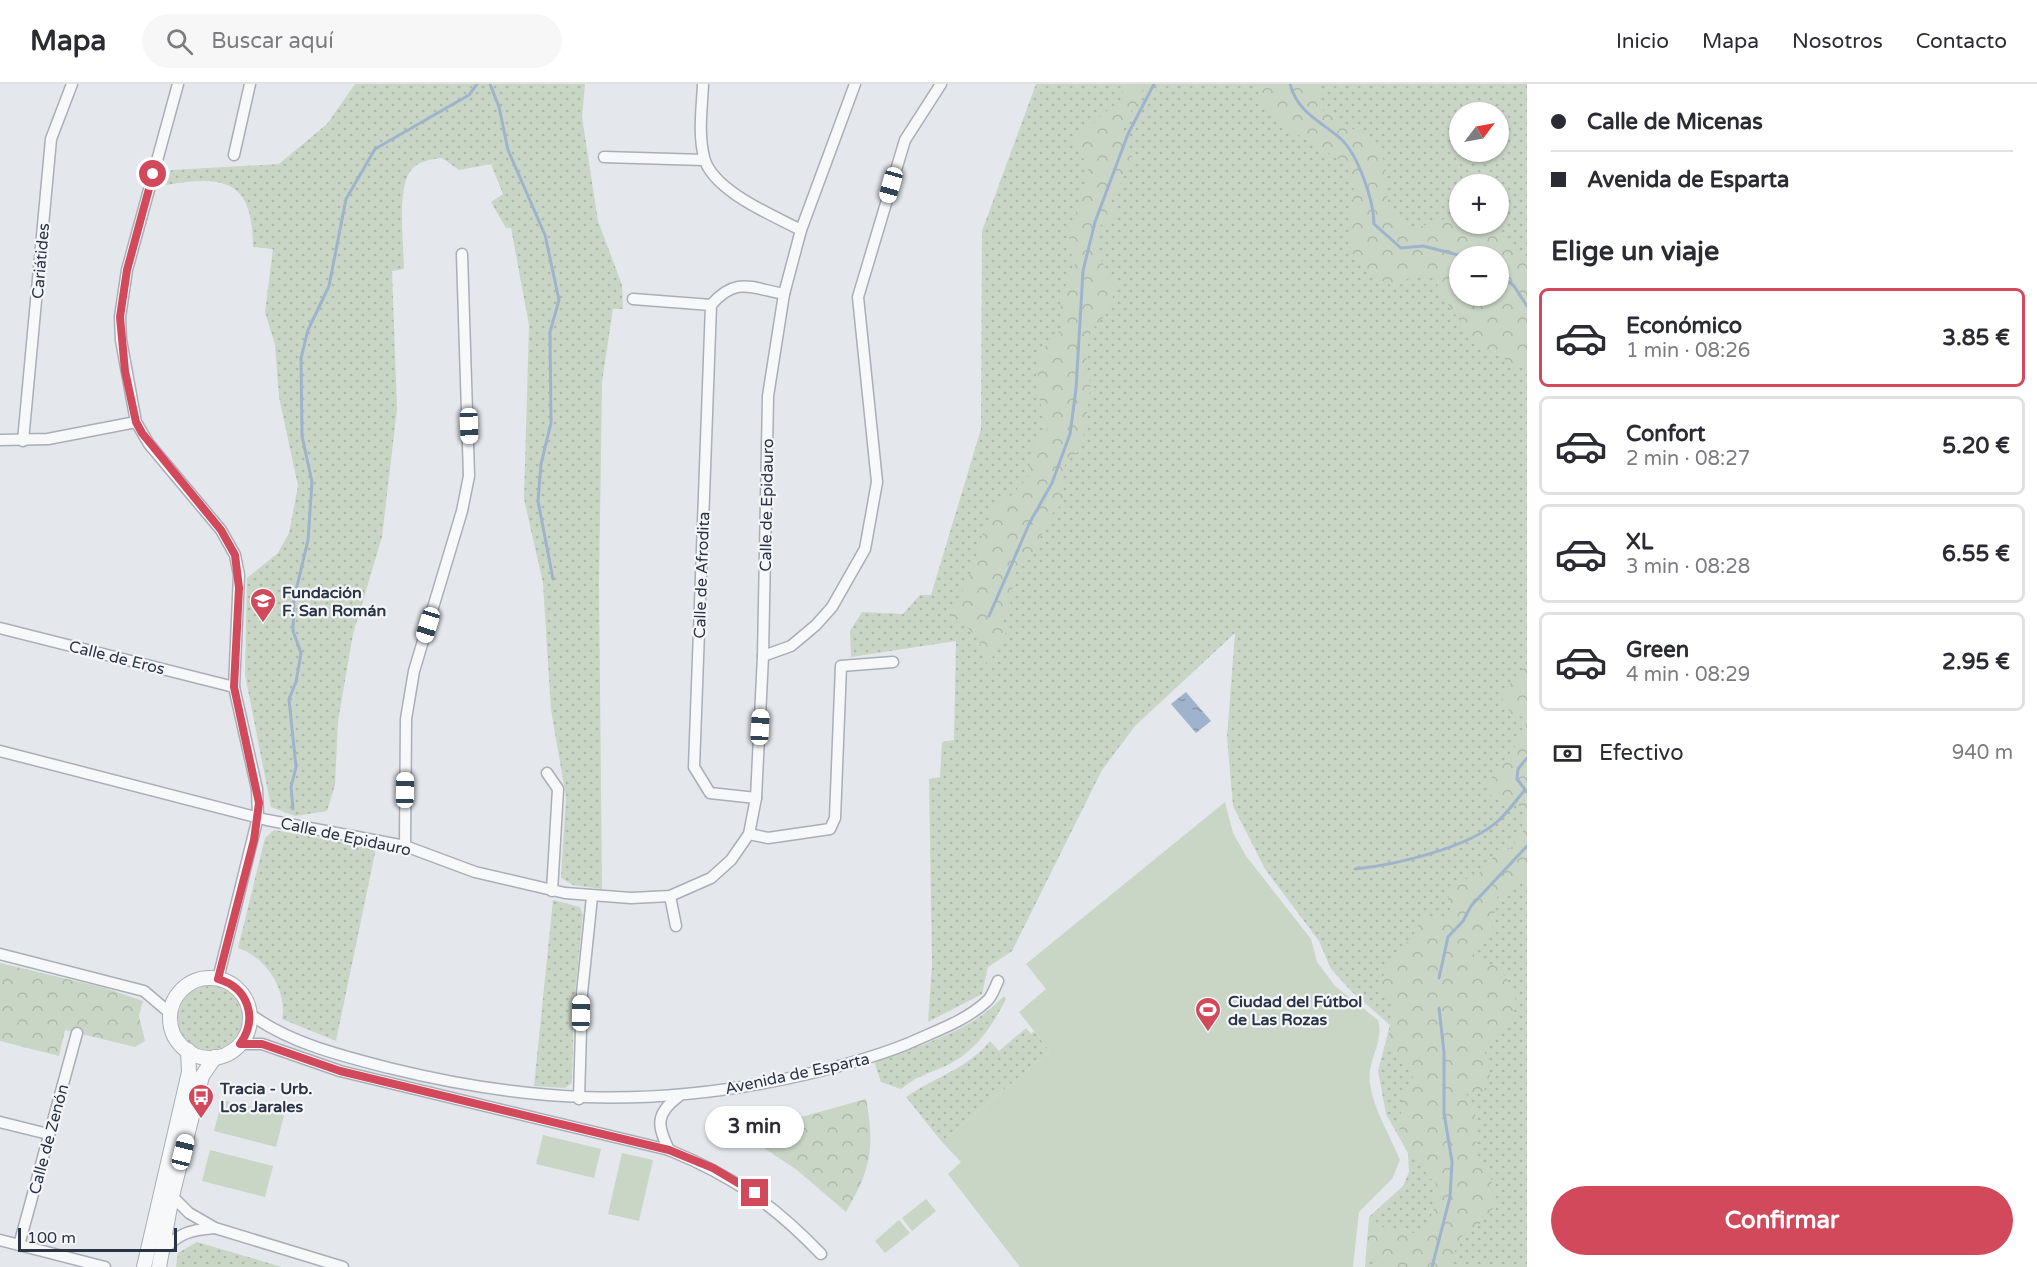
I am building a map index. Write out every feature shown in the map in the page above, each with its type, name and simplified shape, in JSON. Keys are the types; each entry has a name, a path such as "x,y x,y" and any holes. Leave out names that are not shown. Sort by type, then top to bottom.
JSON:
{"street":[{"name":"Cariátides","path":"22,441 51,139 72,84"},
{"path":"178,84 127,270 120,317 125,371 136,422 149,444 221,530 235,555 239,588 234,687 257,789 258,817 218,979"},
{"path":"234,155 250,84"},
{"path":"703,84 700,128 704,160 719,181 741,198 801,230"},
{"name":"Calle de Epidauro","path":"0,751 258,817 405,846 475,872 552,891 592,897 670,896 711,878 731,860 749,834 756,798 763,656 768,396 784,294 801,230 855,84"},
{"path":"763,656 790,646 816,625 832,607 865,549 877,482 858,297 905,140 941,84"},
{"path":"604,157 704,160"},
{"path":"405,846 406,718 413,680 462,511 469,476 462,254"},
{"path":"633,299 711,305 722,292 737,285 784,294"},
{"name":"Calle de Afrodita","path":"711,305 694,767 710,793 756,798"},
{"path":"0,440 22,441 136,422"},
{"name":"Calle de Eros","path":"0,628 234,687"},
{"path":"749,834 768,838 830,829 836,818 841,666 893,662"},
{"path":"547,773 558,789 552,891"},
{"path":"670,896 676,926"},
{"path":"579,1098 582,993 592,897"},
{"path":"0,954 144,991 171,1014"},
{"path":"207,978 218,979 240,991 250,1014 246,1036 228,1053 215,1057 201,1056 188,1050 174,1034 171,1014 178,994 186,986 207,978"},
{"name":"Avenida de Esparta","path":"250,1014 267,1027 348,1058 438,1080 523,1095 579,1098 679,1096 741,1088 863,1061 955,1022 988,1001 998,981"},
{"name":"Calle de Zenón","path":"20,1245 77,1033"},
{"path":"240,1044 262,1044 340,1071 669,1150 713,1168 755,1193 790,1222 821,1254"},
{"path":"144,1267 189,1072 188,1050"},
{"path":"160,1260 172,1196 202,1076 215,1057"},
{"path":"519,1115 518,1101 523,1095"},
{"path":"669,1150 661,1133 660,1118 666,1106 679,1096"},
{"path":"0,1122 48,1134"},
{"path":"172,1196 189,1213 215,1228 343,1267"},
{"path":"160,1260 173,1238 190,1230 215,1228"},
{"path":"0,1240 105,1267"}],"green space":[{"path":"355,84 585,84 582,117 598,221 622,285 623,309 613,309 602,382 599,586 602,889 573,885 561,878 566,797 551,710 543,583 524,499 529,325 511,228 506,228 491,202 503,194 491,164 459,170 442,158 434,159 415,166 407,177 402,202 404,269 392,271 397,409 382,537 353,634 338,721 335,785 327,811 295,816 271,807 245,675 247,578 278,553 289,533 298,486 279,397 275,345 265,312 273,249 253,247 252,225 248,208 241,195 232,187 204,181 166,185 171,170 279,164 327,124"},
{"path":"1036,84 1527,84 1527,1267 1365,1267 1369,1217 1403,1186 1409,1172 1408,1153 1386,1114 1378,1071 1390,1025 1351,991 1331,969 1319,941 1265,869 1233,806 1227,737 1235,633 1135,726 1102,770 1012,951 988,967 982,994 928,1022 932,965 929,779 940,777 942,742 954,740 956,641 851,657 850,631 862,612 903,614 920,595 931,595 981,429 982,231"},
{"path":"1124,84 1147,84 1134,108 1119,127 1129,145 1133,162 1111,200 1115,213 1108,222 1097,227 1098,251 1115,286 1110,310 1089,333 1085,373 1091,383 1082,446 1075,455 1069,456 1060,476 1061,491 1065,495 1062,503 1046,523 1036,553 1025,560 1015,575 1011,601 1003,620 1006,632 987,667 983,648 971,632 962,622 948,621 975,564 979,543 995,504 1009,498 1030,475 1032,450 1047,430 1037,388 1040,352 1065,325 1061,309 1062,295 1075,267 1069,245 1070,230 1087,180 1088,167 1074,141 1109,109 1120,103"},
{"path":"1259,84 1318,84 1321,109 1360,134 1380,153 1384,160 1388,201 1396,218 1412,229 1449,219 1449,234 1500,234 1516,246 1527,262 1527,371 1478,345 1449,306 1433,277 1411,276 1396,288 1375,277 1348,249 1354,191 1349,164 1329,154 1279,121 1264,107"},
{"path":"1527,665 1527,880 1497,897 1491,932 1471,949 1477,960 1499,967 1515,996 1514,1012 1507,1025 1483,1044 1491,1081 1482,1092 1465,1092 1475,1107 1477,1158 1491,1178 1494,1207 1478,1226 1461,1237 1448,1267 1383,1267 1381,1259 1366,1257 1369,1223 1401,1232 1416,1233 1431,1217 1436,1198 1436,1183 1428,1177 1421,1162 1408,1153 1399,1136 1402,1099 1415,1081 1401,1056 1388,1041 1394,1004 1381,989 1385,967 1414,934 1422,919 1432,917 1445,923 1451,915 1448,898 1453,886 1484,870 1494,856 1511,848 1523,831 1526,816 1521,807 1515,803 1506,805 1490,795 1489,781 1525,733 1526,717 1512,715 1500,695"},
{"name":"Ciudad del Fútbol de Las Rozas","path":"1225,802 1233,833 1246,856 1311,939 1317,962 1335,986 1378,1020 1379,1036 1369,1076 1372,1094 1379,1113 1400,1160 1392,1179 1359,1212 1353,1267 1020,1267 948,1174 961,1162 942,1142 1050,1051 1019,1012 1046,989 1026,964"},
{"path":"274,830 376,848 336,1041 282,1019 281,997 272,976 257,959 238,948 265,838"},
{"path":"553,900 580,907 583,915 574,1003 572,1083 565,1088 534,1086"},
{"path":"0,963 105,988 143,1001 139,1016 145,1041 135,1047 65,1030 59,1056 0,1041"},
{"path":"210,986 228,992 236,1000 242,1018 236,1036 228,1044 210,1050 192,1044 184,1036 178,1018 184,1000 192,992"},
{"path":"1004,996 1006,999 988,1030 973,1047 954,1062 916,1079 901,1089 881,1082 874,1061 926,1043 960,1028 991,1009"},
{"path":"1026,1028 1031,1034 1034,1031 1050,1051 942,1142 906,1097 961,1066 990,1041 999,1051"},
{"path":"866,1099 870,1131 869,1158 861,1183 846,1212 797,1170 752,1140 754,1130"},
{"path":"222,1100 284,1115 276,1147 214,1131"},
{"path":"543,1135 601,1149 594,1178 536,1164"},
{"path":"210,1150 273,1166 265,1197 202,1181"},
{"path":"622,1153 653,1160 639,1221 608,1214"},
{"path":"926,1199 936,1211 912,1231 902,1218"},
{"path":"899,1220 910,1233 885,1253 875,1241"},
{"path":"197,1242 282,1267 176,1267 178,1253"}],"water":[{"path":"1186,692 1211,721 1196,733 1171,704"}],"waterway":[{"path":"293,809 291,787 296,767 289,699 296,682 301,653 293,631 294,599 308,540 312,482 302,436 301,358 308,330 329,286 346,199 375,149 469,95 477,84"},
{"path":"490,84 499,107 508,150 545,235 559,300 550,332 551,423 541,464 538,501 553,579"},
{"path":"989,616 1030,522 1052,483 1070,434 1076,389 1083,271 1095,222 1128,134 1154,84"},
{"path":"1290,84 1298,102 1304,109 1347,145 1364,178 1374,224 1401,248 1423,246 1449,253"},
{"path":"1509,282 1527,306"},
{"path":"1527,758 1518,769 1517,779 1527,792"},
{"path":"1355,869 1390,864 1430,854 1469,839 1498,821 1525,790"},
{"path":"1439,978 1448,937 1463,921 1471,906 1527,846"},
{"path":"1432,1267 1450,1197 1452,1162 1444,1113 1444,1052 1439,1008"}],"place":[{"name":"Fundación F. San Román","path":"263,624"},
{"name":"Ciudad del Fútbol de Las Rozas","path":"1208,1033"},
{"name":"Tracia - Urb. Los Jarales","path":"201,1120"}],"route":[{"path":"153,174 127,270 120,317 121,340 136,422 149,444 221,530 235,555 239,575 235,699 259,803 254,840 218,979 226,981 240,991 248,1006 249,1025 246,1036 240,1044 262,1044 340,1071 669,1150 713,1168 755,1193"}]}
